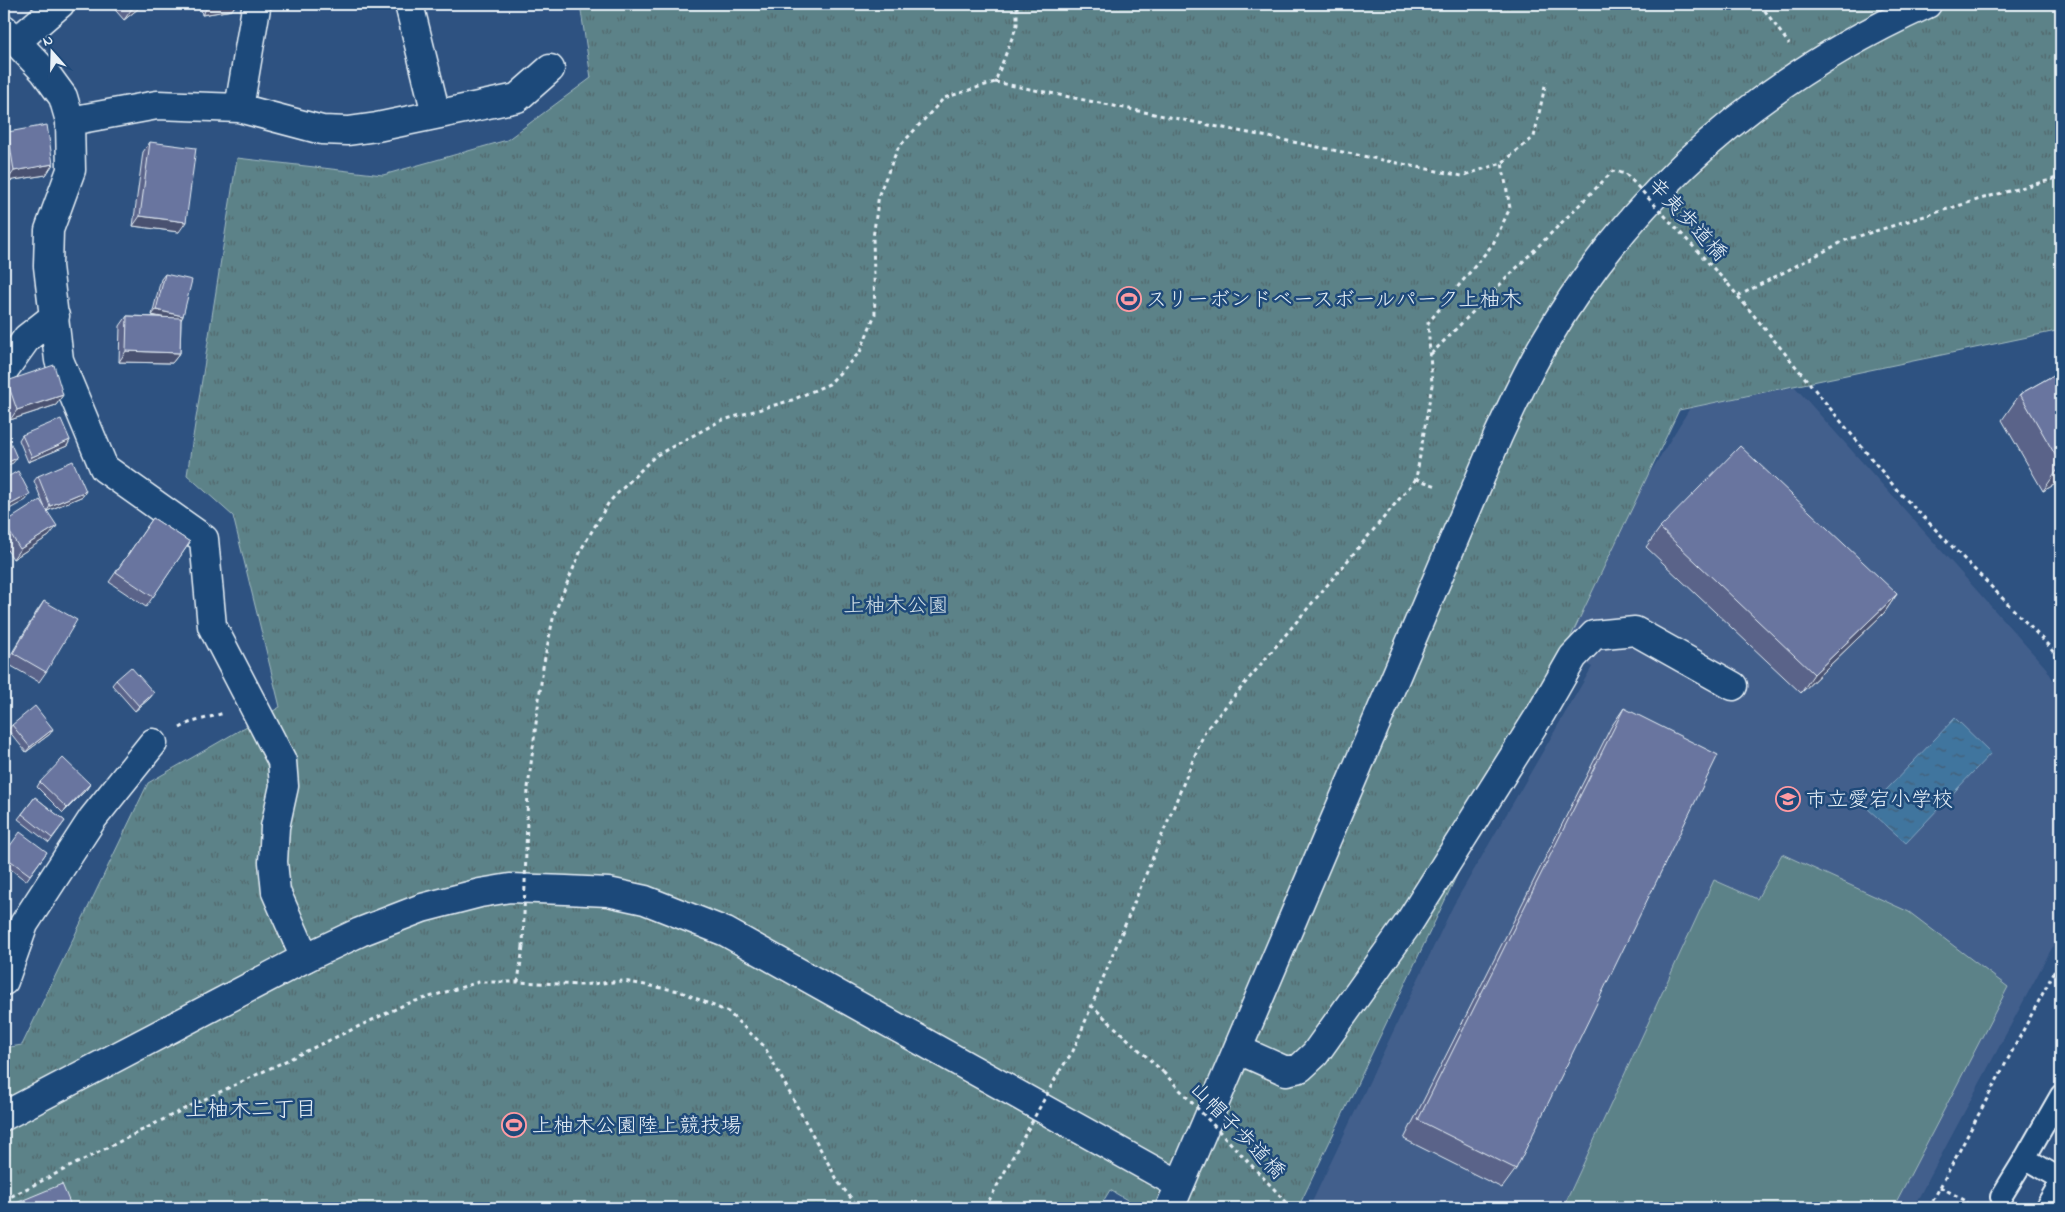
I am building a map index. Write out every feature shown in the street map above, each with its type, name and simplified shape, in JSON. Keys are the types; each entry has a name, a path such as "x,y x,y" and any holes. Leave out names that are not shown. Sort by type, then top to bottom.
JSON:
{"street":[{"path":"60,4 9,34 44,71 63,97 70,121 71,170 49,230 48,266 59,360 104,468 204,538 212,626 282,761 284,786 274,836 273,862 276,892 306,958"},
{"path":"409,4 436,114"},
{"path":"4,1116 306,958 360,932 395,918 480,893 510,888 608,892 645,900 726,932 1175,1197 1498,436 1530,368 1562,314 1596,263 1627,224 1660,188 1717,134 1753,105 1891,11 1927,4"},
{"path":"239,108 256,8"},
{"path":"70,121 156,105 239,108 322,130 348,131 377,127 517,98 550,69"},
{"path":"4,370 27,338 54,316"},
{"path":"1239,1050 1286,1071 1300,1068 1315,1054 1410,921 1541,713 1573,657 1594,635 1635,631 1733,686"},
{"path":"4,981 24,924 93,818 153,743"}],"lane":[{"path":"2001,1197 2061,1095"},
{"path":"2025,1158 2061,1180 2045,1208"}],"path":[{"path":"996,82 1017,25 1017,4"},
{"path":"1760,4 1789,45"},
{"path":"518,982 523,947 528,788 543,667 554,614 582,548 609,502 655,456 720,421 792,400 829,384 860,352 875,314 873,238 879,194 898,148 944,98 996,82 1462,176 1502,163 1534,138 1546,81"},
{"path":"985,1208 1073,1051 1205,731 1416,479 1432,385 1428,323 1493,244 1510,208 1502,163"},
{"name":"辛夷歩道橋","path":"1430,355 1613,171 1626,174 1728,284 1898,491 2047,644 2061,662"},
{"path":"1738,296 1846,240 1987,197 2061,177"},
{"path":"1416,479 1437,486"},
{"path":"153,743 189,723 253,705"},
{"path":"1929,1208 2061,959"},
{"path":"4,1200 186,1108 406,1004 480,982 582,985 623,981 679,990 728,1012 764,1046 839,1183 858,1208"},
{"name":"山帽子歩道橋","path":"1091,1005 1163,1072 1292,1208"},
{"path":"1940,1187 1968,1202 1964,1208"}],"shaded area":[{"name":"市立愛宕小学校","path":"1795,387 2046,668 2061,693 2061,931 1913,1208 1321,1208 1312,1202 1453,906 1592,667 1546,642 1690,408"}],"green space":[{"name":"上柚木公園","path":"580,4 2061,4 2061,330 1679,410 1298,1208 1141,1208 1110,1190 1099,1208 4,1208 4,1048 22,1045 148,783 280,707 233,516 187,475 237,158 383,175 507,140 591,78"},
{"path":"1782,854 1909,912 2008,987 1893,1208 1563,1208 1714,880 1757,899"}],"water":[{"path":"1955,718 1991,753 1906,843 1868,809"}],"building":[{"path":"126,4 139,4 131,10"},
{"path":"47,125 53,164 14,171 8,132"},
{"path":"150,142 196,148 186,222 140,216"},
{"path":"4,156 9,173 4,175"},
{"path":"165,274 192,280 183,316 156,310"},
{"path":"127,316 181,318 180,353 126,351"},
{"path":"54,365 63,395 17,410 7,381"},
{"path":"2061,371 2061,465 2020,394"},
{"path":"61,419 70,440 32,457 22,435"},
{"path":"4,431 17,458 4,464"},
{"path":"1740,446 1897,594 1814,674 1660,528"},
{"path":"73,461 86,491 50,506 38,476"},
{"path":"18,471 30,494 4,508 4,479"},
{"path":"40,500 57,526 20,549 4,523"},
{"path":"153,518 190,542 153,597 116,572"},
{"path":"44,601 77,620 46,672 13,653"},
{"path":"131,667 154,693 139,706 116,680"},
{"path":"35,706 53,729 30,747 12,725"},
{"path":"1624,708 1718,755 1516,1169 1418,1120"},
{"path":"63,758 90,784 67,808 40,782"},
{"path":"35,797 65,821 52,838 22,814"},
{"path":"20,832 47,852 30,875 4,856"},
{"path":"62,1184 72,1208 4,1208"}],"place":[{"name":"スリーボンドベースボールパーク上柚木","path":"1129,299"},
{"name":"市立愛宕小学校","path":"1788,799"},
{"name":"上柚木公園陸上競技場","path":"514,1125"}],"district":[{"name":"上柚木二丁目","path":"251,1108"}]}
